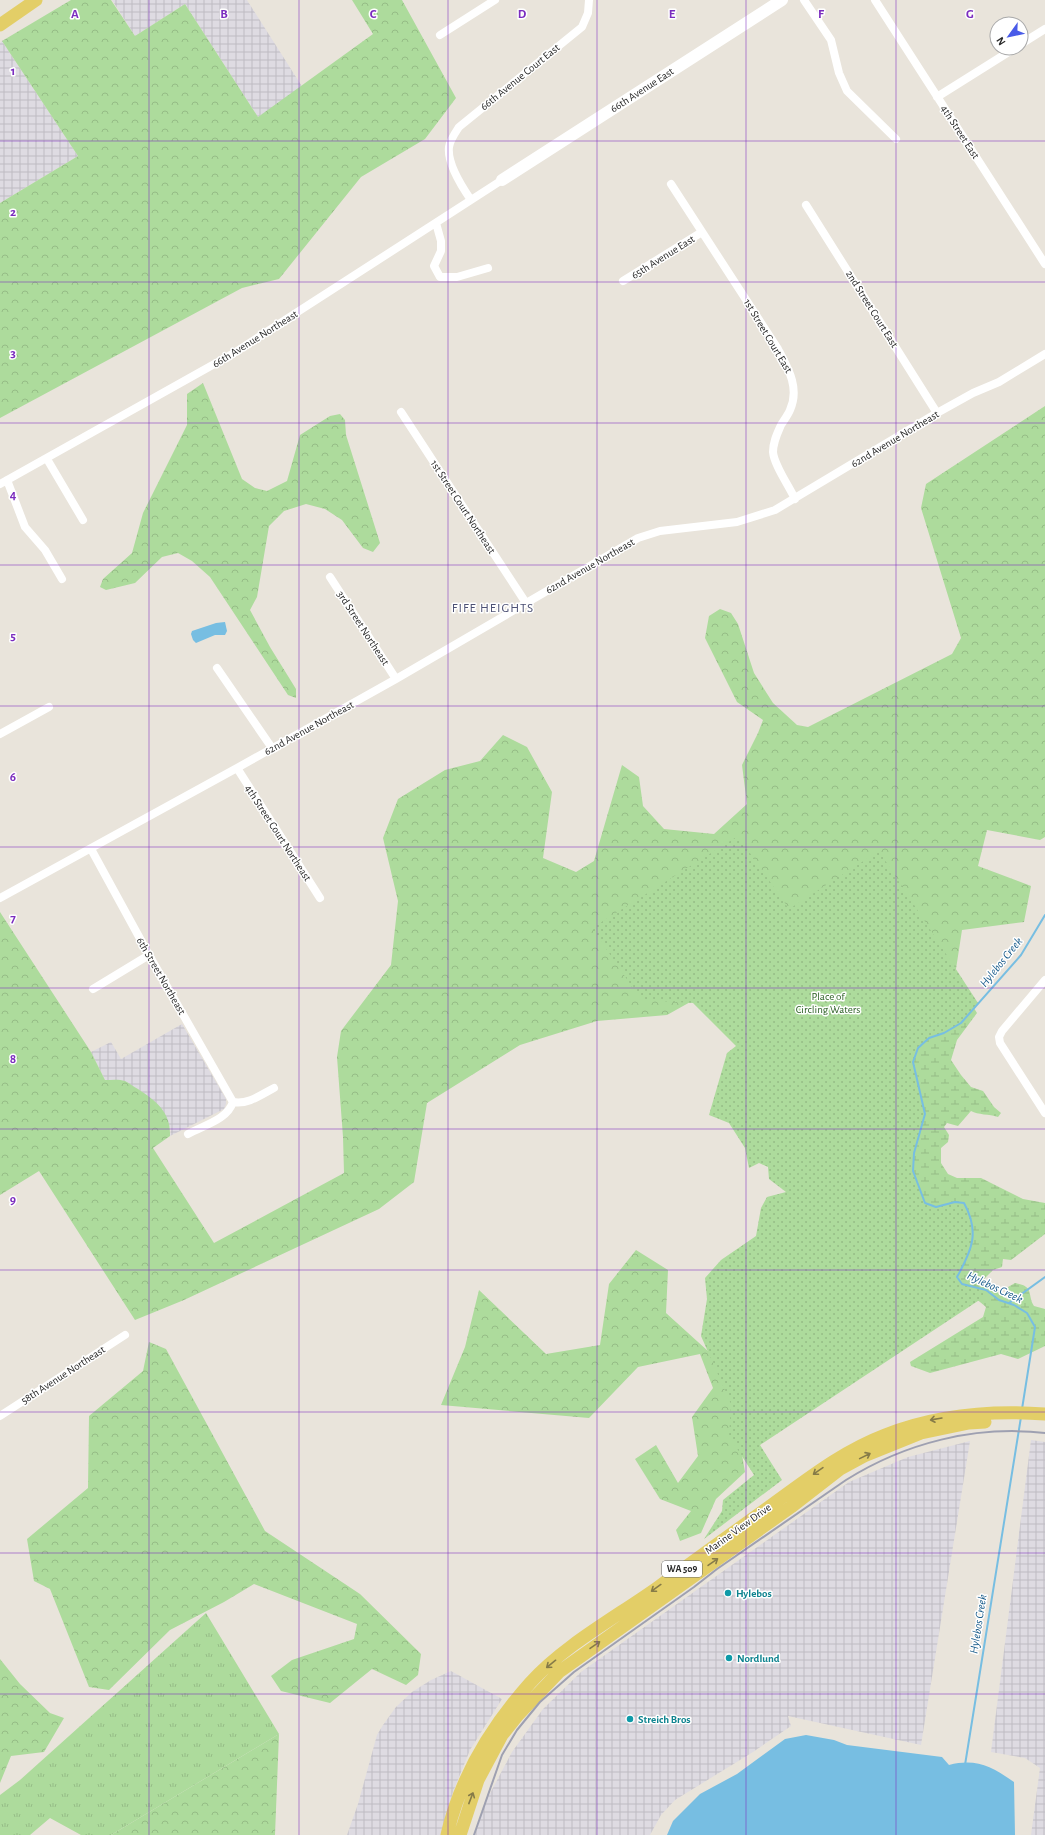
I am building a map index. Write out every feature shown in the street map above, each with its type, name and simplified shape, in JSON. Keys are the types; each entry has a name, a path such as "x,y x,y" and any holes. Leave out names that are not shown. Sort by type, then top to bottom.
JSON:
{"main road":[{"path":"0,25 36,0"},
{"name":"Marine View Drive","path":"447,1835 458,1797 467,1776 493,1730 531,1682 579,1642 811,1476 837,1458 859,1446 886,1434 926,1421 968,1414 1040,1418"},
{"name":"Marine View Drive","path":"460,1835 478,1780 502,1735 542,1688 571,1663 791,1506 840,1469 876,1451 921,1433 1004,1417"}],"street":[{"path":"440,35 495,0"},
{"name":"66th Avenue Court East","path":"471,200 456,174 449,153 451,141 459,127 582,27 588,13 589,0"},
{"name":"66th Avenue East","path":"502,180 782,0"},
{"path":"804,0 831,40 839,73 847,91 896,139"},
{"name":"4th Street East","path":"875,0 1045,264"},
{"path":"1029,39 1045,29"},
{"path":"937,97 1002,56"},
{"name":"66th Avenue Northeast","path":"3,482 47,459 234,353 502,180"},
{"name":"1st Street Court East","path":"671,184 778,349 793,379 794,394 791,408 775,436 773,453 795,499"},
{"name":"2nd Street Court East","path":"806,204 937,413"},
{"path":"436,223 441,241 441,251 434,266 440,277 457,277 488,268"},
{"name":"65th Avenue East","path":"623,281 702,232"},
{"name":"62nd Avenue Northeast","path":"0,898 92,849 396,679 638,538 660,531 712,526 751,518 775,510 937,413 973,393 999,382 1045,354"},
{"name":"1st Street Court Northeast","path":"401,412 526,603"},
{"path":"47,459 83,520"},
{"path":"3,482 25,527 39,542 62,579"},
{"name":"3rd Street Northeast","path":"330,577 396,679"},
{"path":"217,668 272,748"},
{"path":"0,734 49,706"},
{"name":"4th Street Court Northeast","path":"237,768 320,898"},
{"name":"6th Street Northeast","path":"92,849 149,955 234,1102"},
{"path":"93,989 149,955"},
{"path":"1045,980 1002,1031 999,1040 1000,1044 1045,1113"},
{"path":"188,1134 222,1117 232,1107 234,1102 246,1102 274,1088"},
{"name":"58th Avenue Northeast","path":"0,1416 125,1335"}],"shaded area":[{"path":"112,0 247,0 303,88 258,117 185,4 135,36"},
{"path":"2,41 78,156 0,203 0,43"},
{"path":"182,1024 226,1099 226,1104 224,1109 170,1136 171,1129 142,1092 124,1081 105,1080 91,1052 111,1042 121,1059"},
{"path":"1031,1440 1045,1442 1045,1835 1031,1835 1040,1768 1025,1758 991,1752"},
{"path":"970,1441 921,1745 788,1716 791,1726 753,1752 675,1800 661,1815 650,1835 475,1835 487,1799 512,1752 543,1709 581,1672 849,1482 908,1457"},
{"path":"451,1671 502,1699 470,1750 453,1792 441,1835 347,1835 358,1804 377,1735 383,1725 396,1707 412,1692 431,1680"}],"green space":[{"path":"71,0 111,0 135,36 185,4 258,117 373,34 352,0 402,0 456,98 425,139 361,177 279,279 242,288 0,418 0,203 78,156 2,41"},
{"path":"203,383 242,479 255,488 267,491 287,481 300,435 330,416 340,414 345,420 346,435 380,543 373,552 363,548 342,520 325,509 306,504 284,511 269,526 257,597 250,610 270,647 296,689 296,698 288,695 210,577 192,561 178,553 162,557 135,583 106,590 100,587 103,579 132,553 143,513 187,425 187,394"},
{"path":"1045,406 1045,837 1040,840 987,830 978,866 1031,886 1024,922 962,930 952,995 726,982 667,1015 597,1021 520,1045 427,1103 414,1182 379,1209 184,1300 135,1320 39,1171 0,1195 0,912 91,1052 105,1080 120,1080 127,1082 151,1098 165,1114 170,1128 170,1136 153,1148 214,1243 344,1173 337,1057 341,1031 391,965 398,901 383,838 398,799 445,770 480,761 503,735 527,747 552,792 543,858 576,872 594,861 622,765 639,777 643,806 664,829 714,834 747,804 742,765 763,720 737,702 705,638 709,616 720,609 731,613 738,624 754,673 773,703 797,725 808,727 952,654 961,638 921,508 926,484"},
{"name":"Place of Circling Waters","path":"738,836 789,909 879,851 978,1003 961,1023 944,1033 929,1038 918,1048 914,1062 925,1114 914,1153 913,1171 925,1203 936,1207 955,1202 964,1203 971,1219 973,1237 970,1253 957,1277 962,1284 986,1290 990,1293 760,1445 782,1480 704,1539 722,1511 723,1500 754,1475 729,1436 731,1404 701,1336 707,1299 705,1278 721,1260 756,1236 761,1208 767,1197 786,1192 769,1179 768,1167 759,1163 749,1168 745,1148 729,1123 709,1115 727,1053 736,1046 693,1003 641,1000 592,928"},
{"path":"972,1005 977,1013 957,1040 951,1060 971,1087 983,1091 994,1107 1001,1113 998,1117 971,1111 958,1126 947,1123 944,1127 949,1135 948,1142 941,1148 941,1163 948,1174 957,1178 981,1178 1023,1199 1045,1203 1045,1234 1011,1260 1003,1259 1002,1267 993,1270 982,1281 985,1284 998,1289 999,1295 1002,1295 1007,1299 1008,1287 1015,1283 1021,1284 1028,1289 1034,1306 1045,1309 1045,1346 1018,1359 1001,1354 930,1373 911,1366 910,1362 983,1317 986,1307 974,1297 794,1291 882,1058"},
{"path":"636,1250 668,1270 666,1313 719,1361 731,1391 745,1472 716,1499 701,1533 680,1541 676,1530 691,1511 660,1499 635,1459 656,1445 678,1483 698,1456 692,1417 713,1388 700,1354 638,1367 589,1418 441,1405 465,1347 479,1290 546,1354 600,1345 609,1284"},
{"path":"149,1342 166,1349 265,1531 360,1594 421,1654 418,1675 406,1685 372,1669 330,1703 281,1691 271,1676 292,1660 354,1639 357,1624 254,1584 224,1602 170,1630 109,1690 89,1687 50,1589 34,1581 27,1539 88,1488 89,1416 143,1371"},
{"path":"206,1613 279,1734 111,1835 81,1835 50,1818 30,1835 0,1835 0,1795 20,1780"},
{"path":"0,1659 20,1684 50,1713 64,1718 44,1752 11,1756 0,1783"},
{"path":"279,1734 275,1835 111,1835"}],"water":[{"path":"225,622 227,631 225,635 215,635 196,643 193,640 191,634 192,631 216,623"},
{"path":"806,1735 834,1740 847,1745 942,1757 949,1765 959,1763 976,1763 991,1768 1014,1782 1015,1835 667,1835 673,1821 700,1794 737,1774 785,1739"}],"waterway":[{"name":"Hylebos Creek","path":"1022,1409 1035,1327 1027,1313 1014,1305 999,1300 986,1290 962,1284 957,1277 970,1249 973,1232 972,1223 964,1203 955,1202 936,1207 925,1203 913,1171 914,1153 925,1114 913,1062 918,1048 929,1038 944,1033 961,1023 1021,955 1045,915"},
{"path":"1009,1303 1045,1277"},
{"name":"Hylebos Creek","path":"965,1765 1021,1417"}],"railway":[{"path":"474,1835 502,1755 517,1730 540,1702 574,1672 717,1569 846,1480 892,1456 916,1447 967,1435 1019,1431 1045,1433"}],"place":[{"name":"Hylebos","path":"728,1593"},
{"name":"Nordlund","path":"729,1658"},
{"name":"Streich Bros","path":"630,1719"}],"district":[{"name":"FIFE HEIGHTS","path":"493,608"}]}
